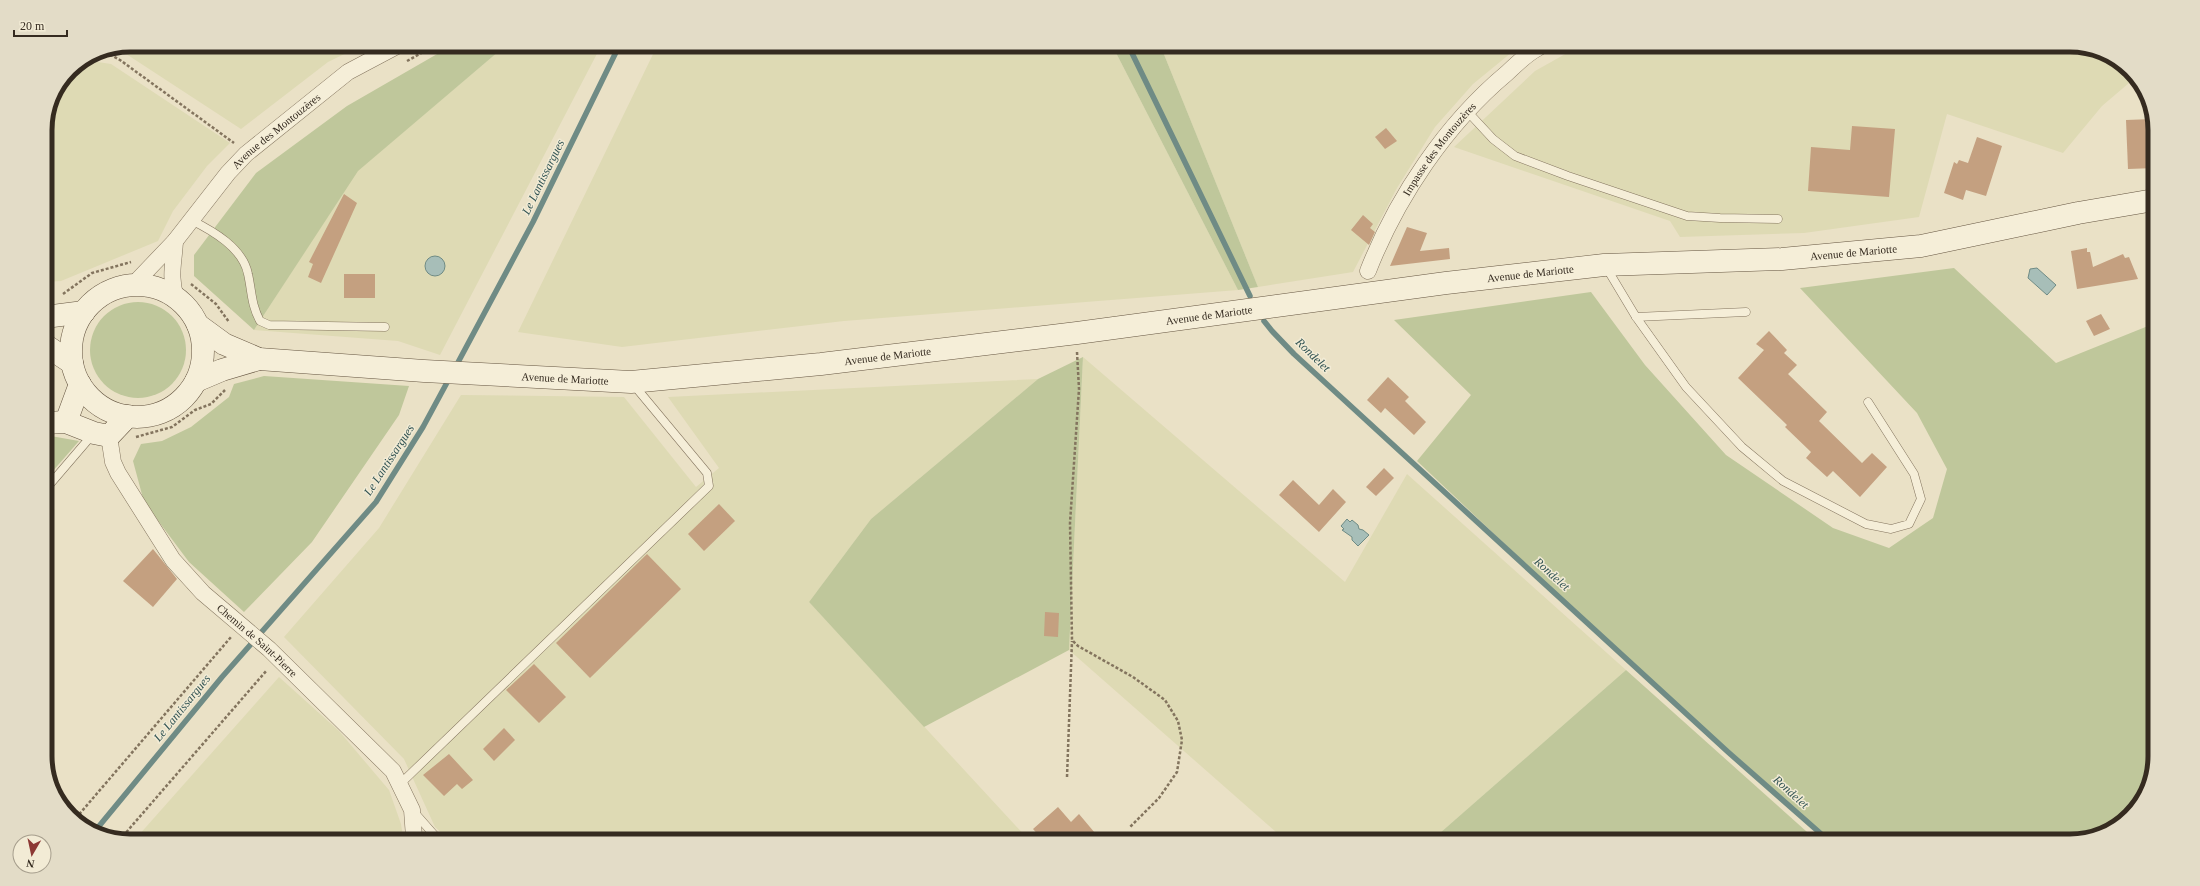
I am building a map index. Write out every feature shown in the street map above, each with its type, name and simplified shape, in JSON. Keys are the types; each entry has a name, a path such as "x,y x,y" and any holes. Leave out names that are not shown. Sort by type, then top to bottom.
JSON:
{"main road":[{"name":"Avenue de Mariotte","path":"198,325 224,344 259,359 424,371 631,382 821,364 1076,333 1460,281 1604,265 1782,259 1921,246 2078,213 2148,201"},
{"path":"133,285 155,288 181,288 189,311 198,325 203,345 202,363 196,381 182,399 162,412 139,416 128,416 114,412 100,405 89,396 80,384 72,363 73,336 84,312 97,298 114,289 133,285"},
{"path":"52,316 84,312"},
{"path":"52,350 72,363"},
{"name":"Avenue de Mariotte","path":"196,381 222,370 259,359"},
{"path":"80,384 56,422 104,437 128,416"}],"street":[{"name":"Avenue des Montouzères","path":"133,285 175,241 228,173 246,154 348,72 386,52"},
{"name":"Impasse des Montouzères","path":"1368,271 1385,233 1423,168 1467,111 1490,87 1533,52"},
{"name":"Avenue des Montouzères","path":"175,241 171,272 172,282 181,288"},
{"name":"Chemin de Saint-Pierre","path":"104,437 118,473 173,560 203,592 244,626 273,653 393,771 412,810 414,834"}],"lane":[{"path":"1467,111 1493,139 1515,156 1568,176 1687,216 1720,218 1778,218"},
{"path":"191,220 204,227 233,248 243,260 248,273 252,306 260,321 269,325 385,327"},
{"path":"1604,265 1636,317 1686,387 1742,447 1783,481 1866,524 1891,529 1909,524 1921,499 1914,474 1868,402"},
{"path":"1636,317 1746,312"},
{"path":"399,784 687,510 709,486 707,472 631,382"},
{"path":"52,484 104,437"},
{"path":"412,810 433,834"}],"path":[{"path":"400,64 423,52"},
{"path":"110,55 120,60 246,154"},
{"path":"60,296 92,273 137,260"},
{"path":"181,288 216,304 226,316 230,327 224,344"},
{"path":"1067,777 1072,640 1070,523 1079,389 1076,333"},
{"path":"104,437 126,442 138,436 163,431 172,427 195,410 211,404 221,396 226,387 222,370"},
{"path":"79,815 244,626"},
{"path":"1072,640 1078,646 1133,677 1164,700 1178,721 1182,740 1177,772 1160,798 1130,827"},
{"path":"125,834 273,653"}],"shaded area":[{"path":"124,52 349,52 328,62 241,129"},
{"path":"498,52 598,52 440,355 398,341 254,330 357,171"},
{"path":"654,52 1116,52 1238,290 844,321 622,347 518,332"},
{"path":"1163,52 1512,52 1473,84 1435,127 1397,188 1353,272 1258,287"},
{"path":"1569,52 2070,52 2095,56 2109,62 2131,82 2102,106 2063,153 1947,114 1919,217 1804,233 1680,237 1670,221 1454,147 1535,71"},
{"path":"93,61 111,64 230,143 207,166 173,211 158,241 61,281 52,282 52,130 55,110 62,91 71,79 83,68"},
{"path":"1083,357 1345,582 1407,474 1626,670 1439,834 1278,834 1069,650"},
{"path":"1038,379 871,519 809,602 1023,834 443,834 435,827 404,759 284,637 379,528 461,395 624,397 696,487 719,468 668,397"},
{"path":"279,677 339,731 389,790 401,824 403,834 140,834"}],"green space":[{"path":"441,52 498,52 358,171 254,330 194,276 194,255 256,173 347,106"},
{"path":"1116,52 1163,52 1258,287 1238,290"},
{"path":"1954,268 2056,363 2148,326 2148,756 2144,781 2135,799 2121,815 2109,824 2095,830 2070,834 1824,834 1632,664 1417,461 1471,395 1394,320 1591,292 1645,365 1726,455 1833,528 1889,548 1933,518 1947,469 1917,413 1800,288"},
{"path":"138,302 156,306 165,310 172,316 178,323 182,332 186,350 182,368 178,377 172,384 165,390 156,394 138,398 120,394 111,390 104,384 98,377 94,368 90,350 94,332 98,323 104,316 111,310 120,306"},
{"path":"1083,357 1069,650 924,727 809,602 871,519 1038,379"},
{"path":"264,376 409,386 399,415 312,542 244,612 189,562 144,502 133,461 141,444 162,441 191,427 229,397 234,384"},
{"path":"52,436 79,441 52,472"},
{"path":"1626,670 1809,834 1439,834"}],"water":[{"path":"435,256 442,259 445,266 442,273 435,276 428,273 425,266 428,259"},
{"path":"2037,268 2056,285 2047,295 2028,278 2030,269"},
{"path":"1347,519 1350,522 1352,520 1358,525 1359,529 1363,530 1369,535 1358,546 1352,540 1352,537 1342,530 1344,529 1341,526"}],"building":[{"path":"2147,119 2148,168 2128,169 2126,120"},
{"path":"1852,126 1895,129 1889,197 1808,191 1811,147 1850,150"},
{"path":"1386,128 1397,141 1385,149 1375,137"},
{"path":"1977,137 2002,146 1986,196 1966,190 1963,200 1944,193 1954,162 1957,164 1959,160 1968,163"},
{"path":"344,194 357,203 321,283 308,277 313,264 309,262"},
{"path":"1363,215 1373,224 1370,228 1375,232 1369,245 1351,230"},
{"path":"1407,227 1427,233 1420,251 1449,248 1450,259 1390,266"},
{"path":"2087,248 2087,252 2090,252 2093,267 2123,254 2125,258 2129,257 2138,279 2077,289 2071,251"},
{"path":"344,274 375,274 375,298 344,298"},
{"path":"2101,314 2110,329 2094,336 2086,321"},
{"path":"1769,331 1787,350 1784,353 1797,365 1788,374 1827,412 1819,421 1862,463 1872,453 1887,467 1860,497 1833,471 1827,477 1806,458 1811,452 1785,427 1787,425 1738,378 1764,350 1756,344"},
{"path":"1388,377 1409,397 1405,401 1426,422 1414,435 1385,408 1381,413 1367,400"},
{"path":"1384,468 1394,478 1376,496 1366,487"},
{"path":"1293,480 1319,505 1333,489 1346,502 1319,532 1279,495"},
{"path":"719,504 735,521 704,551 688,534"},
{"path":"153,549 177,579 153,607 123,581"},
{"path":"647,554 681,589 590,678 556,643"},
{"path":"1045,612 1059,613 1058,637 1044,636"},
{"path":"534,664 566,697 539,723 506,690"},
{"path":"504,728 515,740 494,761 483,749"},
{"path":"449,754 473,780 462,789 457,784 444,796 423,775"},
{"path":"1058,807 1071,822 1079,814 1096,834 1038,834 1033,829"}],"waterway":[{"name":"Le Lantissargues","path":"455,368 533,222 616,52"},
{"name":"Rondelet","path":"1131,52 1250,296"},
{"name":"Rondelet","path":"1264,321 1294,354 1728,752 1821,834"},
{"name":"Le Lantissargues","path":"98,827 222,677 376,502 423,427 450,377"}]}
